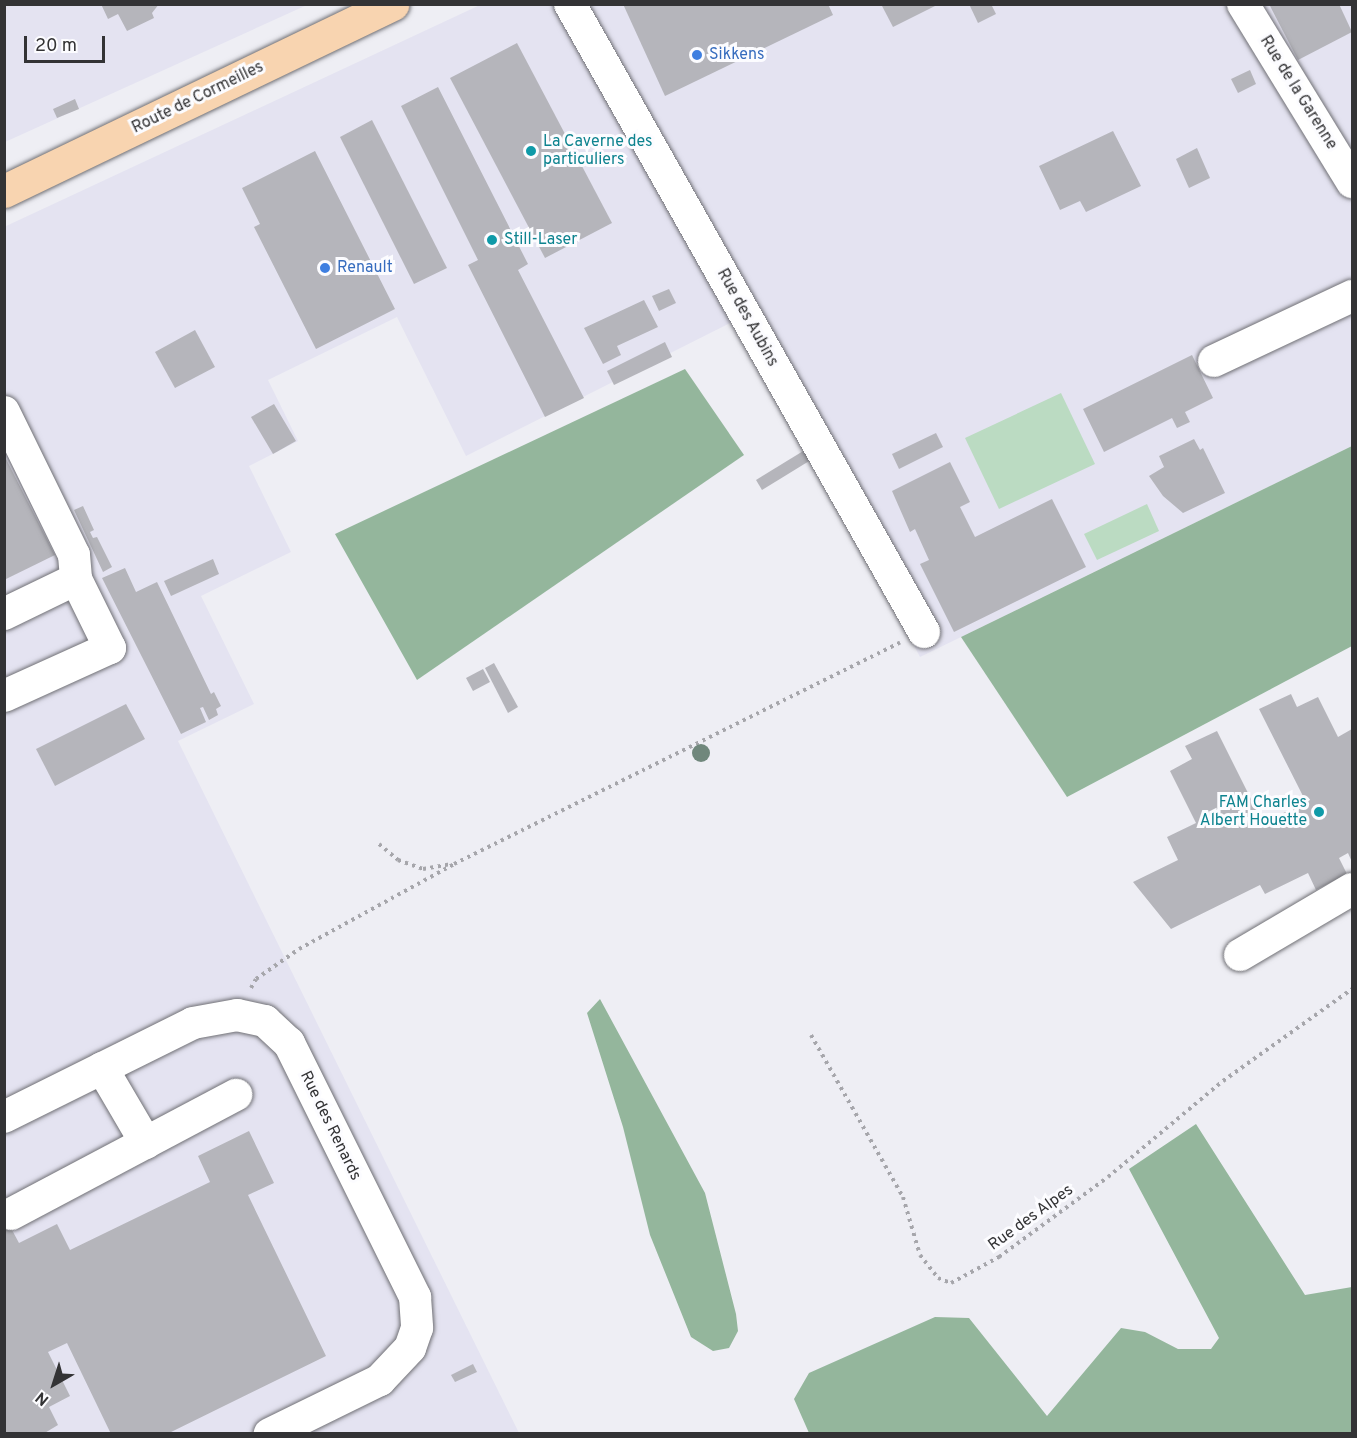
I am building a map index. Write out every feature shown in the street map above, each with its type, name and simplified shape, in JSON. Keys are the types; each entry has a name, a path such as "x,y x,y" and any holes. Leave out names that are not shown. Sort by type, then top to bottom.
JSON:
{"main road":[{"name":"Route de Cormeilles","path":"4,191 392,4"}],"street":[{"name":"Rue des Aubins","path":"570,4 924,632"},
{"name":"Rue de la Garenne","path":"1243,4 1353,182"},
{"path":"1214,360 1353,296"},
{"path":"4,412 74,555 76,579 110,648 4,696"},
{"path":"4,614 76,579"},
{"path":"1240,955 1353,889"},
{"name":"Rue des Renards","path":"4,1117 193,1023 237,1015 265,1021 289,1043 414,1297 417,1328 410,1348 380,1380 325,1422 270,1434"},
{"path":"102,1068 146,1143"},
{"path":"11,1214 236,1095"}],"path":[{"path":"237,1015 256,979 273,967 454,864 924,632"},
{"path":"379,844 398,860 423,869 454,864"},
{"name":"Rue des Alpes","path":"811,1035 903,1197 920,1255 938,1278 951,1283 999,1257 1108,1177 1223,1081 1353,989"}],"shaded area":[{"path":"4,5 307,5 5,142"},
{"path":"480,5 1352,5 1352,446 920,657 744,316 466,456 397,317 268,380 298,441 249,466 291,552 201,596 254,704 178,741 519,1433 5,1433 4,227"}],"green space":[{"path":"685,369 744,455 417,680 335,534"},
{"path":"1061,393 1095,464 999,509 965,438"},
{"path":"1352,446 1352,646 1067,797 961,637"},
{"path":"1147,504 1159,531 1097,560 1084,534"},
{"path":"600,999 705,1193 736,1314 738,1331 729,1348 713,1351 691,1337 650,1235 623,1127 587,1013"},
{"path":"1196,1124 1305,1295 1352,1287 1352,1433 809,1433 794,1399 809,1373 935,1317 969,1318 1047,1416 1121,1328 1145,1332 1178,1349 1211,1349 1219,1338 1129,1169"}],"building":[{"path":"101,4 159,4 152,13 154,18 127,31 118,14 108,19"},
{"name":"Sikkens","path":"623,4 828,4 833,15 665,96"},
{"path":"881,4 939,4 893,27"},
{"path":"969,4 991,4 996,14 978,23"},
{"path":"1269,4 1339,4 1352,32 1298,60"},
{"name":"La Caverne des particuliers","path":"517,43 612,223 545,258 450,78"},
{"path":"1250,70 1256,84 1238,93 1231,79"},
{"name":"Still-Laser","path":"438,87 528,264 518,270 584,398 545,417 468,265 478,260 401,106"},
{"path":"75,99 79,109 57,118 53,109"},
{"path":"372,120 447,268 414,284 340,137"},
{"path":"1113,131 1141,186 1086,212 1080,201 1060,210 1039,166"},
{"path":"1197,148 1210,178 1189,188 1176,159"},
{"name":"Renault","path":"315,151 395,309 316,349 254,227 260,224 242,188"},
{"path":"669,289 676,303 659,311 652,296"},
{"path":"644,300 658,327 617,346 621,355 603,364 584,328"},
{"path":"195,330 215,367 175,388 155,352"},
{"path":"665,342 672,357 614,385 607,371"},
{"path":"1192,355 1213,398 1185,412 1190,422 1177,428 1172,418 1104,452 1083,409"},
{"path":"274,404 296,441 273,454 251,417"},
{"path":"936,433 943,447 899,469 892,454"},
{"path":"1194,439 1200,450 1203,448 1225,493 1183,513 1163,496 1149,476 1164,467 1159,456"},
{"path":"813,445 819,455 762,490 756,480"},
{"path":"4,455 55,555 4,580"},
{"path":"950,462 970,502 960,507 975,537 1052,499 1086,567 954,632 920,564 929,560 915,529 910,532 892,491"},
{"path":"83,506 94,530 90,532 93,538 97,537 112,567 103,572 74,510"},
{"path":"213,559 219,574 171,596 164,581"},
{"path":"125,568 136,592 157,582 211,694 214,692 221,706 216,709 218,715 209,720 203,707 200,708 206,722 181,734 102,578"},
{"path":"494,663 518,707 508,713 485,668"},
{"path":"483,669 490,682 473,691 466,678"},
{"name":"FAM Charles Albert Houette","path":"1291,694 1297,707 1318,697 1338,737 1352,729 1352,862 1348,853 1339,858 1347,874 1316,890 1308,873 1265,894 1260,885 1171,929 1133,882 1178,860 1167,837 1196,823 1170,771 1192,759 1185,746 1217,731 1263,823 1306,802 1259,709"},
{"path":"126,704 145,739 55,786 36,749"},
{"path":"249,1131 274,1183 248,1195 326,1356 167,1434 111,1434 67,1343 48,1352 70,1396 49,1407 58,1425 43,1434 4,1434 4,1215 19,1243 57,1224 70,1250 210,1182 198,1156"},
{"path":"473,1364 477,1372 455,1382 451,1375"}],"place":[{"name":"Sikkens","path":"697,55"},
{"name":"La Caverne des particuliers","path":"531,151"},
{"name":"Still-Laser","path":"492,240"},
{"name":"Renault","path":"325,268"},
{"name":"FAM Charles Albert Houette","path":"1319,812"}]}
